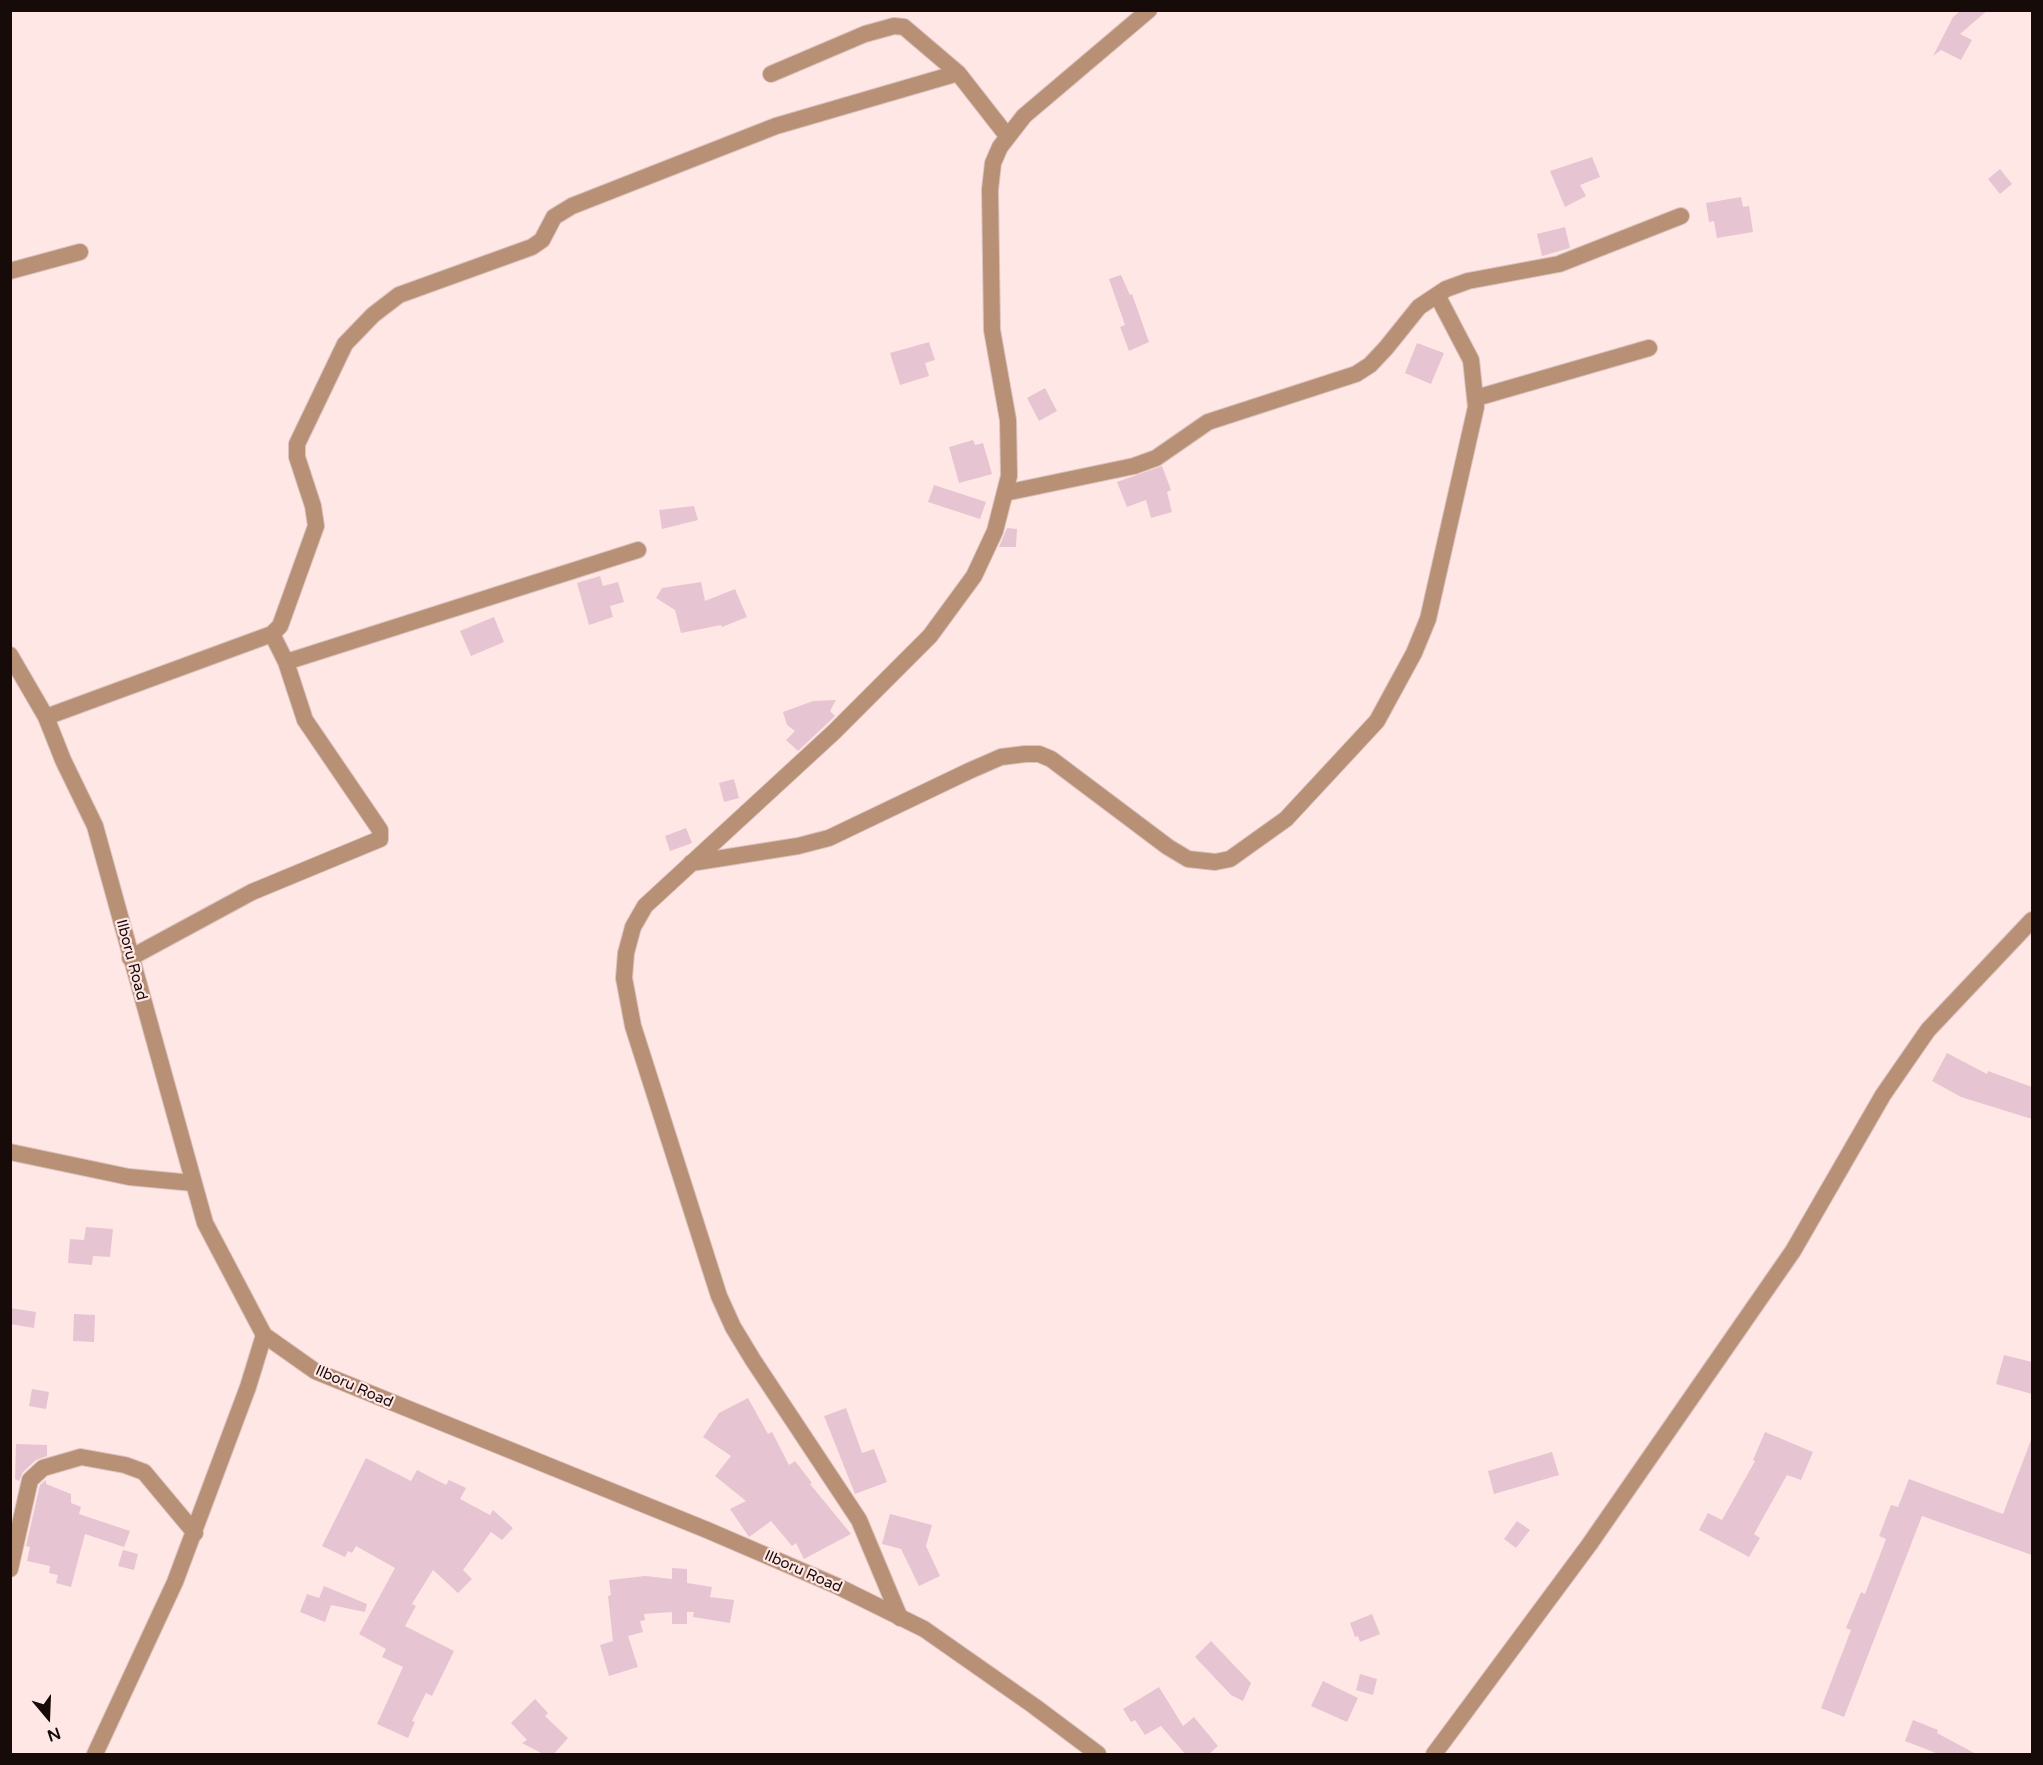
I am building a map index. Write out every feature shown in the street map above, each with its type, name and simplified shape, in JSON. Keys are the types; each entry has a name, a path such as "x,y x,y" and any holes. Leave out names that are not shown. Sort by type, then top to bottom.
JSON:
{"street":[{"path":"900,1618 859,1520 733,1327 719,1296 633,1026 624,978 626,953 633,927 645,906 834,732 930,636 974,576 995,531 1009,476 1008,420 992,330 990,190 993,162 1024,116 1149,10"},
{"path":"771,74 825,49 894,26 912,32 958,73 1008,137"},
{"path":"46,717 272,634 279,626 316,526 313,506 297,458 297,444 345,344 373,315 399,296 532,247 542,240 554,217 572,206 776,126 958,73"},
{"path":"1005,493 1134,466 1156,458 1208,422 1356,374 1370,365 1386,348 1419,307 1437,295 1468,281 1559,264 1681,216"},
{"path":"10,271 80,252"},
{"path":"691,863 798,846 829,838 1001,757 1025,754 1039,754 1051,759 1168,847 1188,859 1215,861 1230,859 1286,819 1377,721 1414,653 1428,619 1476,407 1471,360 1437,295"},
{"path":"1476,398 1649,348"},
{"path":"286,662 638,550"},
{"path":"130,958 252,892 381,839 380,830 305,720 286,662 272,634"},
{"name":"Ilboru Road","path":"10,655 46,717 63,760 95,826 192,1183 205,1223 264,1335 285,1352 324,1375 727,1539 837,1586 924,1629 976,1663 1098,1755"},
{"path":"1434,1755 1589,1545 1794,1251 1872,1114 1928,1030 2032,920"},
{"path":"10,1152 129,1177 192,1183"},
{"path":"95,1755 175,1582 195,1533 264,1335"},
{"path":"10,1569 30,1480 43,1468 81,1456 124,1465 144,1472 195,1533"}],"building":[{"path":"1961,10 1988,10 1960,34 1972,40 1961,60 1941,50 1933,56 1953,17"},
{"path":"1592,157 1600,177 1580,185 1586,196 1565,207 1550,171"},
{"path":"2000,169 2012,184 2000,194 1988,179"},
{"path":"1741,197 1743,207 1749,206 1753,232 1717,238 1714,221 1709,222 1706,203"},
{"path":"1565,227 1570,248 1542,256 1537,234"},
{"path":"1121,275 1130,295 1132,294 1149,342 1129,351 1120,327 1125,325 1109,279"},
{"path":"929,342 935,360 925,363 929,376 900,385 890,353"},
{"path":"1417,343 1444,353 1431,384 1405,373"},
{"path":"1045,388 1057,411 1039,421 1027,398"},
{"path":"973,440 975,445 983,443 992,474 959,483 949,447"},
{"path":"1162,466 1171,490 1167,492 1172,512 1151,518 1146,500 1127,507 1117,482"},
{"path":"934,485 986,502 980,519 928,502"},
{"path":"694,506 698,520 662,529 659,510"},
{"path":"1007,528 1017,529 1016,547 999,547"},
{"path":"600,576 603,586 618,582 624,602 610,606 613,617 589,625 577,583"},
{"path":"701,582 705,601 735,589 747,617 722,627 721,625 681,633 675,610 656,598 662,588"},
{"path":"494,617 504,642 471,656 460,631"},
{"path":"836,700 830,711 835,716 798,751 786,740 795,731 787,725 783,712 813,701"},
{"path":"734,779 739,798 724,802 719,783"},
{"path":"686,828 692,843 670,851 665,836"},
{"path":"1947,1053 1987,1074 1988,1071 2032,1087 2032,1119 1961,1097 1932,1081"},
{"path":"86,1227 113,1229 110,1257 93,1256 92,1265 68,1263 70,1239 84,1240"},
{"path":"10,1308 36,1312 34,1328 10,1324"},
{"path":"74,1314 95,1315 94,1342 73,1341"},
{"path":"2004,1355 2032,1362 2032,1394 1996,1384"},
{"path":"32,1389 49,1392 46,1409 29,1406"},
{"path":"748,1398 768,1434 772,1432 789,1465 795,1461 812,1483 810,1484 851,1534 804,1559 796,1543 792,1546 771,1521 749,1537 730,1509 746,1501 715,1476 731,1456 703,1437 719,1413"},
{"path":"846,1408 862,1453 874,1449 887,1482 855,1494 824,1416"},
{"path":"1765,1432 1813,1452 1801,1480 1787,1475 1754,1534 1760,1538 1749,1557 1699,1530 1708,1513 1722,1520 1755,1461 1753,1460"},
{"path":"2031,1440 2032,1555 1922,1516 1844,1717 1821,1708 1851,1630 1846,1628 1861,1592 1865,1594 1886,1539 1879,1536 1891,1505 1898,1507 1909,1479 2003,1514"},
{"path":"16,1444 47,1445 47,1456 36,1460 23,1472 19,1481 15,1479"},
{"path":"1552,1452 1559,1475 1494,1494 1488,1471"},
{"path":"366,1458 411,1481 417,1470 446,1485 449,1480 466,1488 460,1499 490,1515 493,1510 513,1528 502,1540 491,1532 463,1570 472,1579 458,1593 433,1570 412,1604 416,1606 405,1626 454,1651 432,1696 426,1693 412,1721 415,1722 408,1738 377,1724 403,1667 382,1657 386,1649 359,1634 395,1568 356,1546 352,1553 348,1551 345,1557 322,1546"},
{"path":"46,1480 46,1484 71,1494 71,1503 81,1507 79,1514 130,1531 124,1547 85,1534 71,1587 56,1583 58,1575 49,1573 50,1566 27,1561 30,1547 26,1546 40,1485"},
{"path":"890,1514 932,1525 926,1546 940,1576 919,1586 901,1549 882,1544"},
{"path":"1517,1521 1530,1530 1516,1548 1504,1539"},
{"path":"123,1550 138,1554 134,1570 118,1566"},
{"path":"672,1568 687,1569 687,1583 712,1587 710,1597 734,1600 730,1623 693,1617 694,1612 687,1612 687,1624 672,1624 672,1612 644,1614 645,1620 640,1621 643,1632 628,1636 638,1667 609,1676 600,1645 613,1641 608,1596 611,1595 609,1580 645,1576 672,1579"},
{"path":"324,1586 367,1604 365,1612 331,1605 325,1622 300,1612 307,1594 319,1598"},
{"path":"1372,1614 1380,1634 1360,1642 1358,1636 1355,1637 1350,1623"},
{"path":"1211,1641 1251,1683 1243,1701 1231,1695 1195,1657"},
{"path":"1360,1674 1377,1679 1373,1695 1356,1690"},
{"path":"1323,1681 1358,1698 1347,1722 1311,1706"},
{"path":"1159,1687 1183,1726 1194,1717 1218,1746 1208,1755 1186,1755 1161,1726 1145,1735 1135,1720 1131,1722 1123,1709"},
{"path":"535,1699 548,1713 545,1716 568,1738 553,1755 545,1755 522,1743 527,1740 511,1723"},
{"path":"1913,1720 1938,1730 1937,1733 1978,1755 1941,1755 1905,1741"}]}
